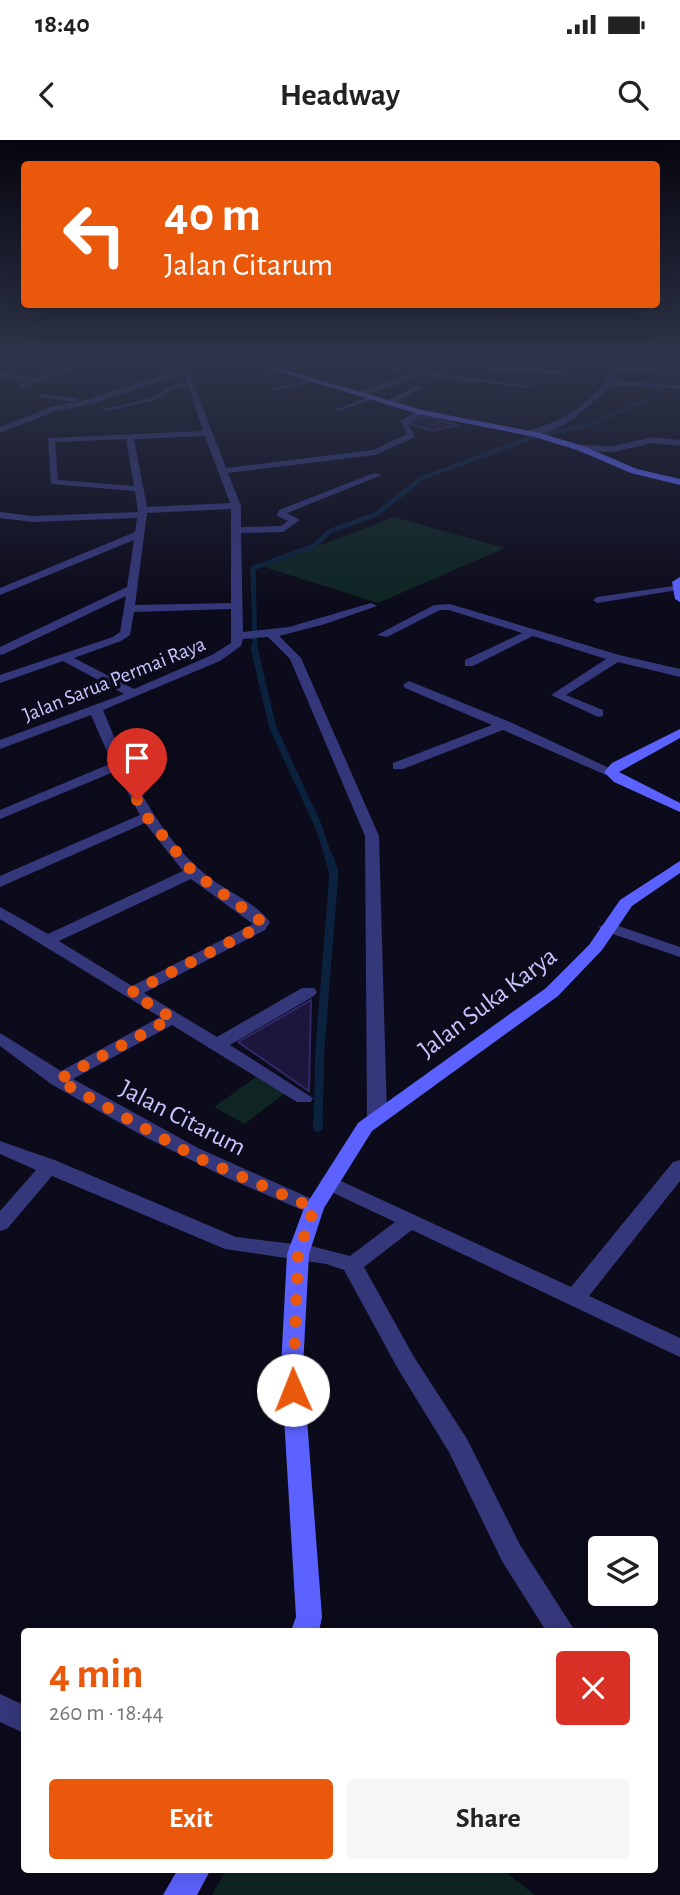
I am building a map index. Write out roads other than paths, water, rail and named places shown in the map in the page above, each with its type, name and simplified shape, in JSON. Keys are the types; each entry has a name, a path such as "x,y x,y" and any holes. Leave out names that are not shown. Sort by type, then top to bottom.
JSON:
{"street":[{"path":"52,440 54,482 139,489"},
{"path":"0,679 126,633 143,513 130,440"},
{"name":"Jalan Sarua Permai Raya","path":"0,745 134,694 230,651 237,644 242,636 237,606 236,506 211,440"},
{"path":"222,471 375,452 401,440"},
{"path":"553,440 634,471 680,482"},
{"path":"580,448 613,449 653,440 680,443"},
{"path":"236,530 286,528 295,520 280,514 282,512 377,475"},
{"path":"0,515 33,519 236,506"},
{"path":"0,592 141,533"},
{"path":"0,651 132,589"},
{"path":"128,609 237,606"},
{"path":"242,636 266,636 371,606"},
{"path":"383,635 444,607 616,658 680,673"},
{"path":"469,663 533,632"},
{"path":"266,636 295,659 372,836 377,1116"},
{"path":"64,657 134,694"},
{"path":"598,713 557,695 616,658"},
{"path":"409,685 611,772 619,779 680,808"},
{"path":"96,710 118,765 147,817 193,872 262,922 259,927 131,993"},
{"path":"398,766 505,725"},
{"path":"611,772 617,766 680,733"},
{"path":"0,815 118,765"},
{"path":"0,881 147,817"},
{"name":"Jalan Suka Karya","path":"306,1628 309,1617 292,1367 298,1254 314,1208 365,1127 552,992 596,947 607,927 626,903 680,866"},
{"path":"46,941 193,872"},
{"path":"0,912 304,1098"},
{"path":"607,927 680,951"},
{"path":"216,1045 308,992"},
{"path":"58,1080 172,1018"},
{"name":"Jalan Citarum","path":"0,1038 58,1080 196,1157 314,1208"},
{"path":"0,1147 232,1244 259,1250 338,1257 352,1265 406,1363 458,1447 511,1553 559,1628"},
{"path":"0,1224 50,1166"},
{"path":"575,1298 680,1167"},
{"path":"330,1183 680,1348"},
{"path":"352,1265 411,1221"},
{"path":"0,1707 21,1718"},
{"path":"179,1895 193,1873"}],"lane":[{"path":"597,600 679,588"}],"waterway":[{"path":"411,487 422,478 525,440"},
{"path":"255,650 253,568 314,546 330,531 377,514 413,485"},
{"path":"254,648 273,728 318,825 329,858"},
{"path":"318,1124 320,1048 334,873 329,857"}]}
